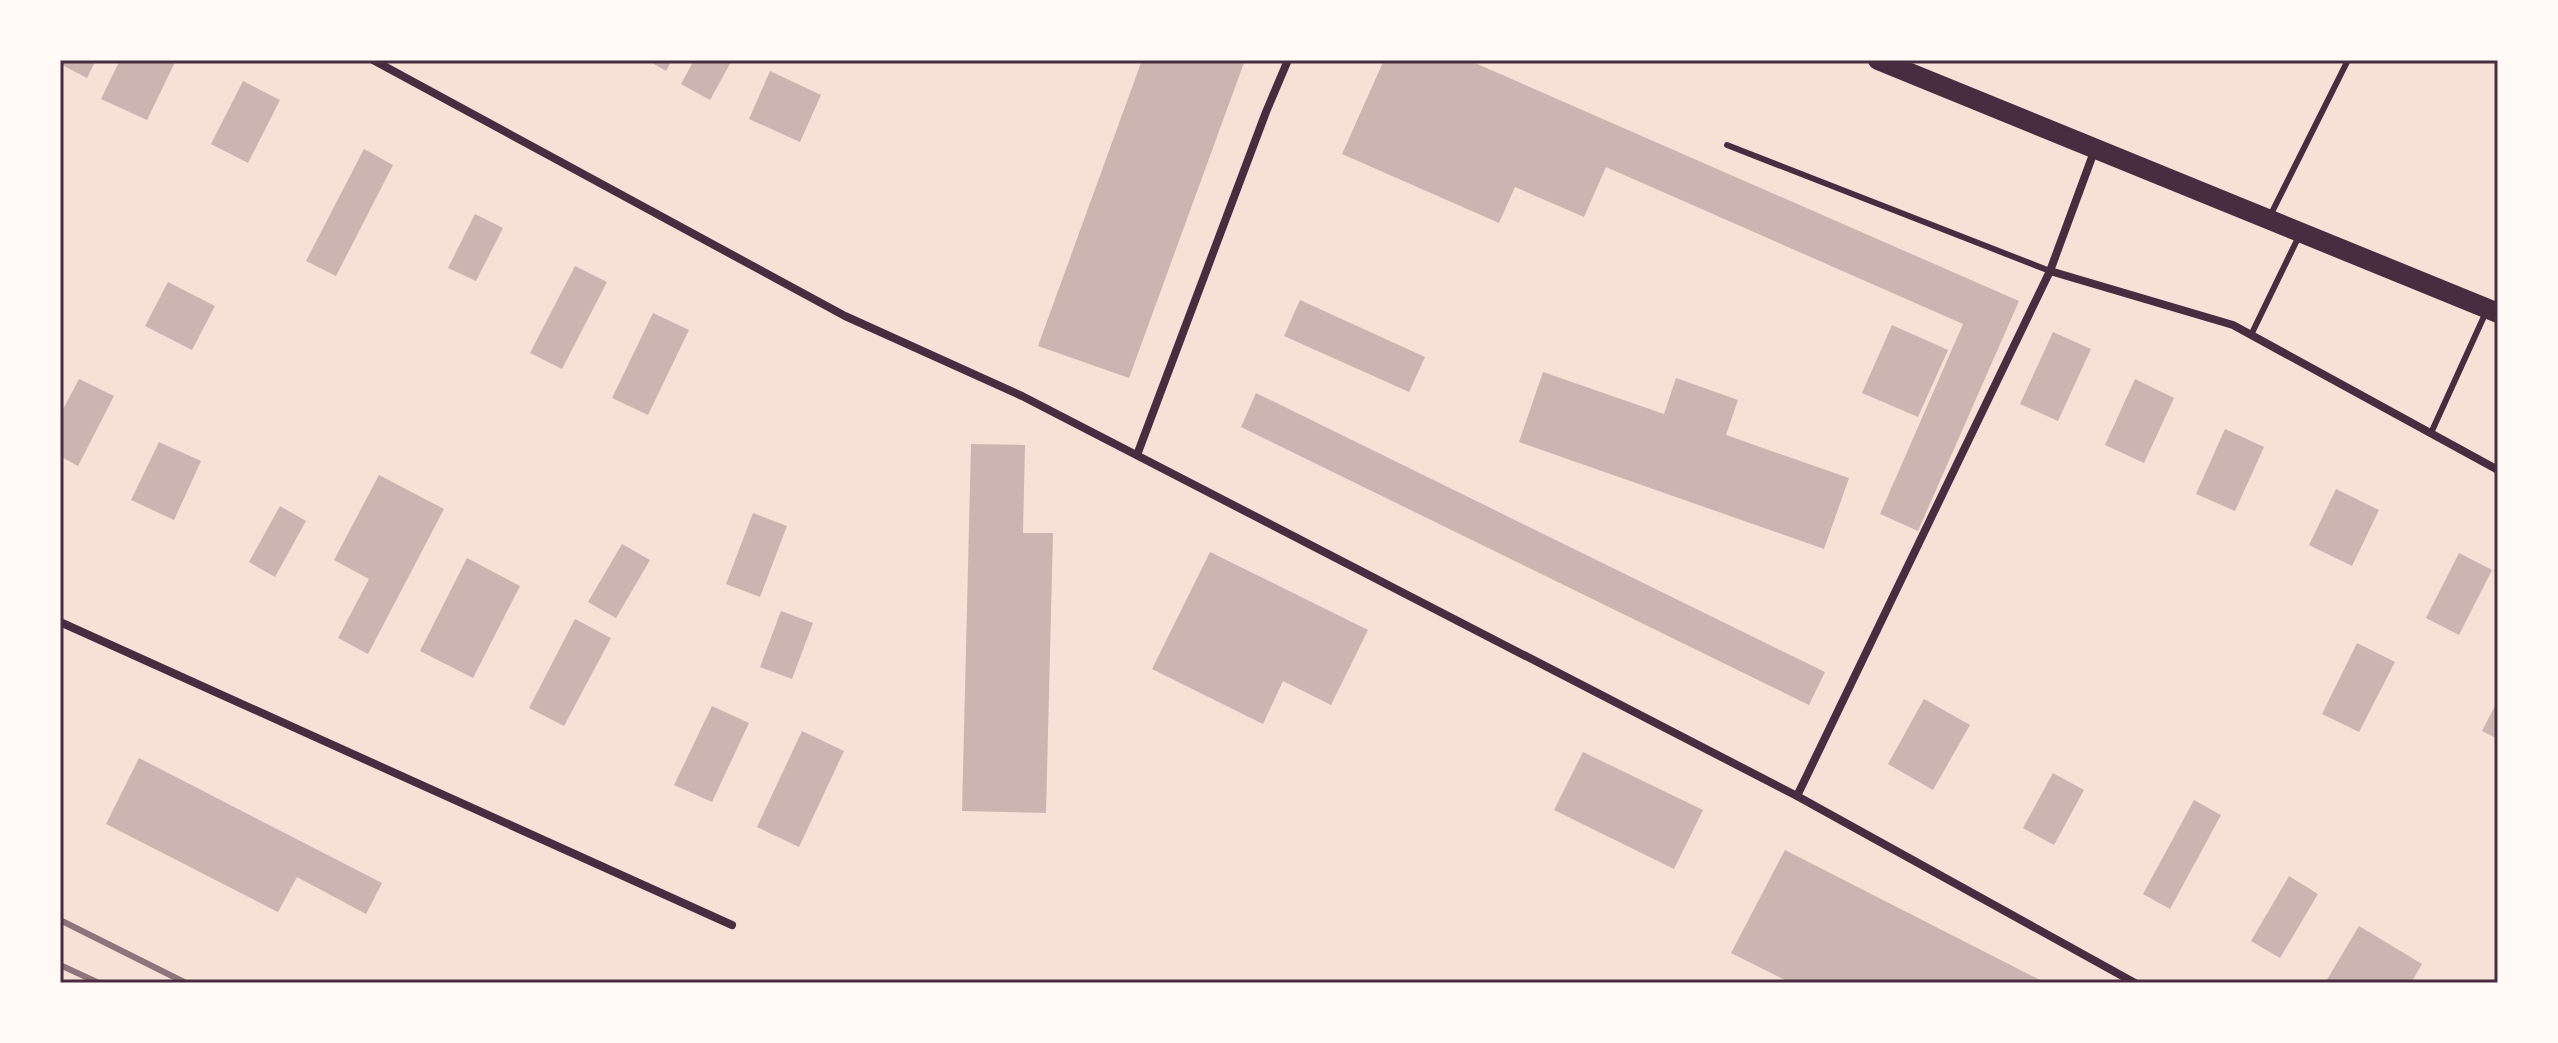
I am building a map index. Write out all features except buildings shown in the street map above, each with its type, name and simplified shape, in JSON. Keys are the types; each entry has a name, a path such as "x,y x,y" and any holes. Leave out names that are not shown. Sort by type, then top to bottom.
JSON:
{"main road":[{"path":"1878,60 2493,311"}],"street":[{"path":"373,60 845,316 1022,396 1797,796 2135,983"},
{"path":"1137,455 1288,60"},
{"path":"1797,796 2050,271 2095,148"},
{"path":"2050,271 2233,325 2498,470"},
{"path":"60,622 732,925"}],"lane":[{"path":"2269,220 2348,60"},
{"path":"1727,145 2050,271"},
{"path":"2251,335 2301,232"},
{"path":"2431,433 2493,311"}],"railway":[{"path":"60,920 186,983"},
{"path":"60,965 99,983"}]}
